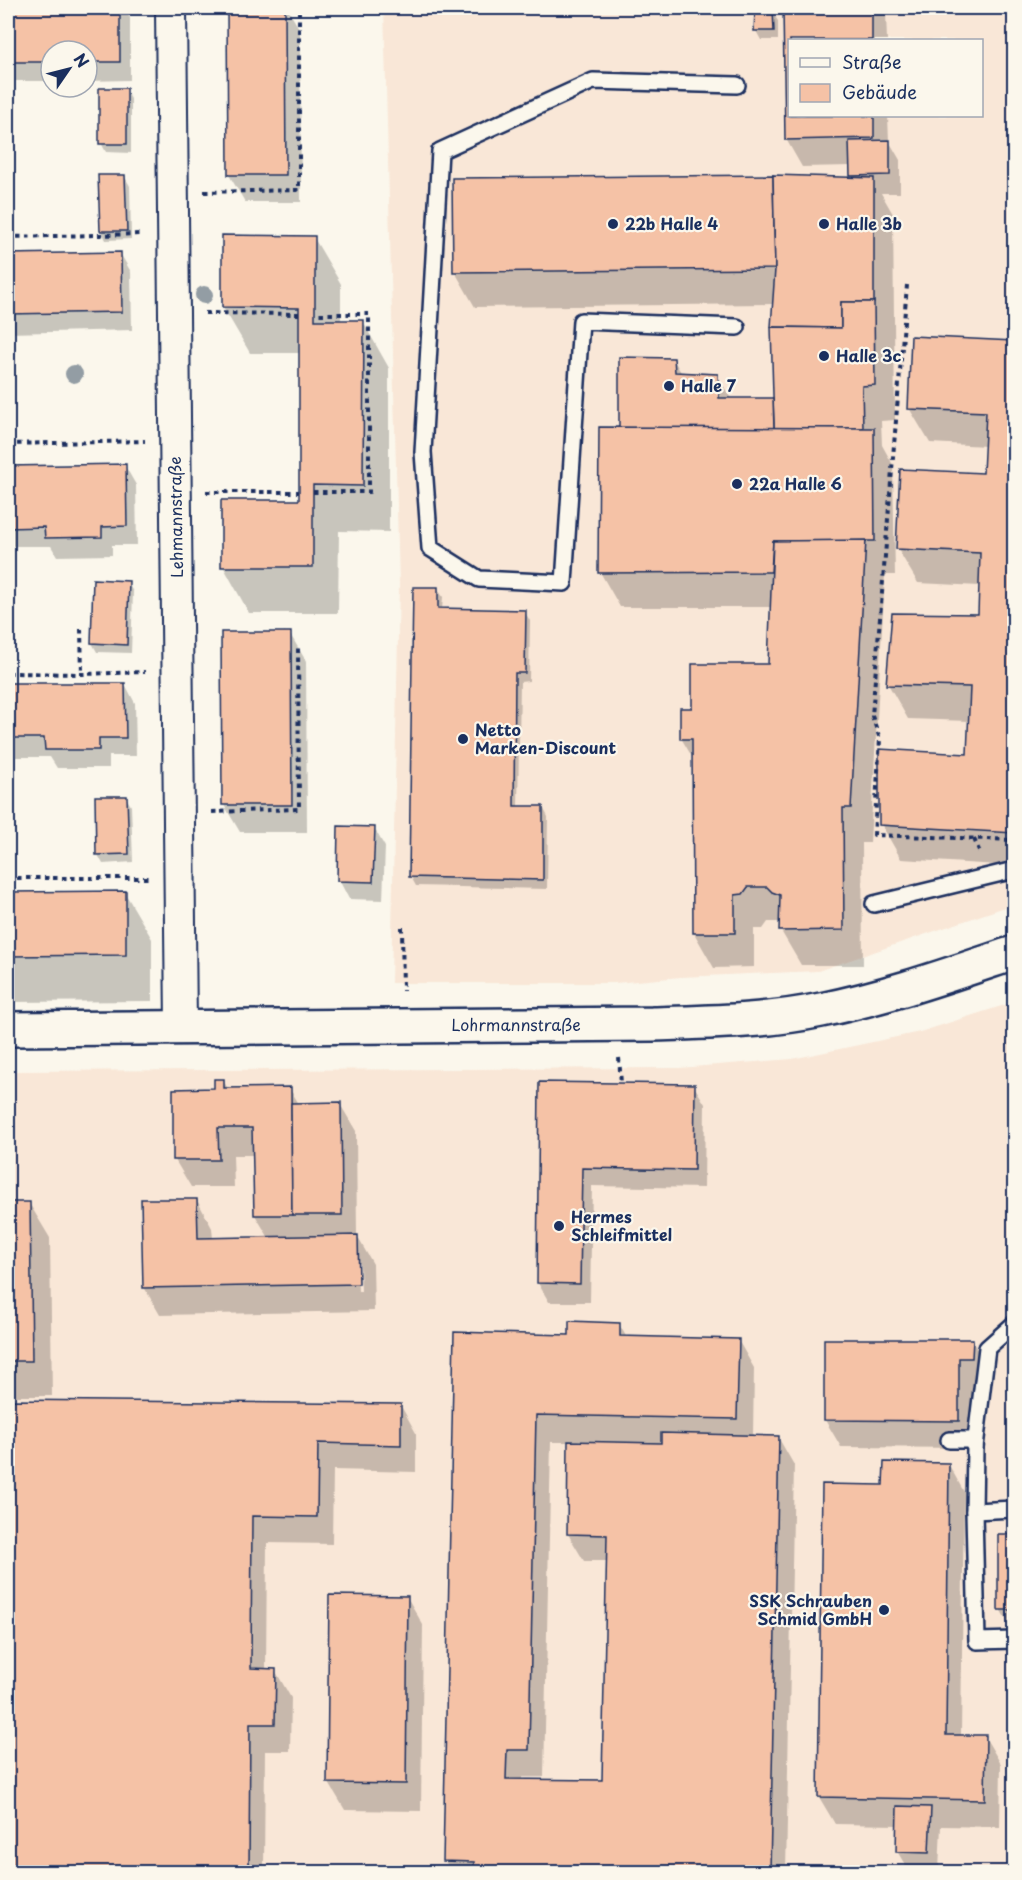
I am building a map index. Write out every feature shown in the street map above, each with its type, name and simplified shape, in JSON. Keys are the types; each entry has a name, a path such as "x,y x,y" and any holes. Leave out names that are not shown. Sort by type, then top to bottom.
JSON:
{"street":[{"name":"Lehmannstraße","path":"171,8 182,1026"},
{"name":"Lohrmannstraße","path":"8,1029 651,1024 757,1020 821,1010 935,980 1014,953"}],"lane":[{"path":"737,85 593,81 440,151 423,452 430,548 479,579 564,583 581,321 737,327"},
{"path":"874,904 1014,870"},
{"path":"1014,1324 987,1347 975,1447 974,1511 977,1641 1014,1640"},
{"path":"949,1440 970,1440 975,1447"},
{"path":"974,1511 1014,1509"}],"path":[{"path":"172,193 299,190 299,12"},
{"path":"8,237 173,234"},
{"path":"907,285 872,716 880,739 874,835 1014,840"},
{"path":"174,313 299,314"},
{"path":"313,492 369,492 369,314 315,314"},
{"path":"8,444 175,440"},
{"path":"176,492 299,492"},
{"path":"81,628 82,674"},
{"path":"179,813 299,809 298,645"},
{"path":"8,673 82,674 178,671"},
{"path":"8,878 180,878"},
{"path":"402,927 403,992"},
{"path":"619,1059 621,1083"}],"shaded area":[{"path":"384,8 1014,8 1014,904 818,971 681,977 615,983 391,983 399,584"},
{"path":"1014,1002 1014,1872 8,1872 8,1071 679,1068 792,1059 920,1032"}],"building":[{"path":"8,8 120,8 120,62 99,62 99,39 39,39 39,62 8,62"},
{"path":"227,8 285,8 286,175 228,175"},
{"path":"783,8 872,8 872,39 788,39 788,117 874,117 874,138 785,140"},
{"path":"773,10 774,31 754,31 755,11"},
{"path":"99,88 127,88 127,144 99,144"},
{"path":"890,140 890,175 850,176 849,141"},
{"path":"98,175 125,175 127,231 100,231"},
{"name":"22b Halle 4","path":"773,175 775,269 453,272 452,178"},
{"name":"Halle 3b","path":"773,175 874,178 874,302 841,302 841,328 771,327 775,269"},
{"path":"222,235 315,236 315,320 364,320 363,486 313,485 313,567 221,567 221,500 299,500 299,308 222,307"},
{"path":"121,252 122,312 8,314 8,254"},
{"name":"Halle 3c","path":"841,302 874,302 875,385 862,386 863,428 774,428 771,327 841,328"},
{"path":"911,336 1014,341 1014,833 879,825 879,749 967,754 970,687 886,685 892,613 978,614 980,553 896,549 900,469 983,473 986,412 908,409"},
{"name":"Halle 7","path":"619,357 674,358 675,372 718,374 719,398 773,398 774,428 619,428"},
{"name":"22a Halle 6","path":"599,427 874,428 875,541 773,541 771,572 598,573"},
{"path":"126,464 127,526 102,527 102,537 45,538 44,527 8,528 8,466"},
{"path":"866,540 851,808 843,808 844,930 779,931 780,895 767,887 748,887 743,894 735,895 735,933 693,933 692,739 680,739 680,708 692,708 692,664 768,664 773,541"},
{"path":"93,579 129,581 127,645 91,643"},
{"name":"Netto Marken-Discount","path":"413,587 438,587 438,608 526,610 525,673 515,673 514,806 543,806 543,880 409,877"},
{"path":"221,632 291,632 292,805 222,805"},
{"path":"8,683 125,683 126,738 99,738 99,750 45,750 44,738 8,738"},
{"path":"95,796 127,796 129,854 96,855"},
{"path":"338,826 375,827 373,882 337,881"},
{"path":"126,891 126,955 8,956 8,892"},
{"path":"214,1079 224,1079 224,1088 291,1087 292,1215 254,1215 252,1128 218,1128 219,1160 173,1160 173,1089 214,1088"},
{"name":"Hermes Schleifmittel","path":"539,1082 695,1084 694,1170 582,1168 580,1284 537,1283"},
{"path":"341,1102 342,1215 292,1215 291,1103"},
{"path":"141,1199 197,1199 198,1238 358,1235 359,1284 143,1288"},
{"path":"8,1202 30,1202 32,1361 8,1361"},
{"path":"569,1321 620,1323 620,1336 739,1339 737,1419 536,1415 529,1750 507,1750 506,1779 602,1780 607,1535 567,1534 568,1441 661,1443 661,1433 779,1436 770,1872 474,1872 474,1862 443,1861 454,1332 569,1335"},
{"path":"824,1339 973,1339 972,1358 959,1358 959,1421 824,1420"},
{"path":"1014,1345 1014,1486 1010,1486"},
{"path":"8,1400 401,1404 401,1445 318,1443 317,1517 252,1516 251,1668 276,1669 275,1724 250,1724 249,1872 8,1872"},
{"name":"SSK Schrauben Schmid GmbH","path":"884,1462 949,1463 946,1735 986,1735 985,1800 818,1797 822,1484 883,1485"},
{"path":"998,1534 1014,1534 1014,1610 998,1610"},
{"path":"329,1595 408,1596 406,1784 327,1783"},
{"path":"897,1806 931,1807 929,1853 896,1852"}],"place":[{"name":"22b Halle 4","path":"613,224"},
{"name":"Halle 3b","path":"824,224"},
{"name":"Halle 3c","path":"824,356"},
{"name":"Halle 7","path":"669,386"},
{"name":"22a Halle 6","path":"737,484"},
{"name":"Netto Marken-Discount","path":"463,739"},
{"name":"Hermes Schleifmittel","path":"559,1226"},
{"name":"SSK Schrauben Schmid GmbH","path":"884,1610"}]}
